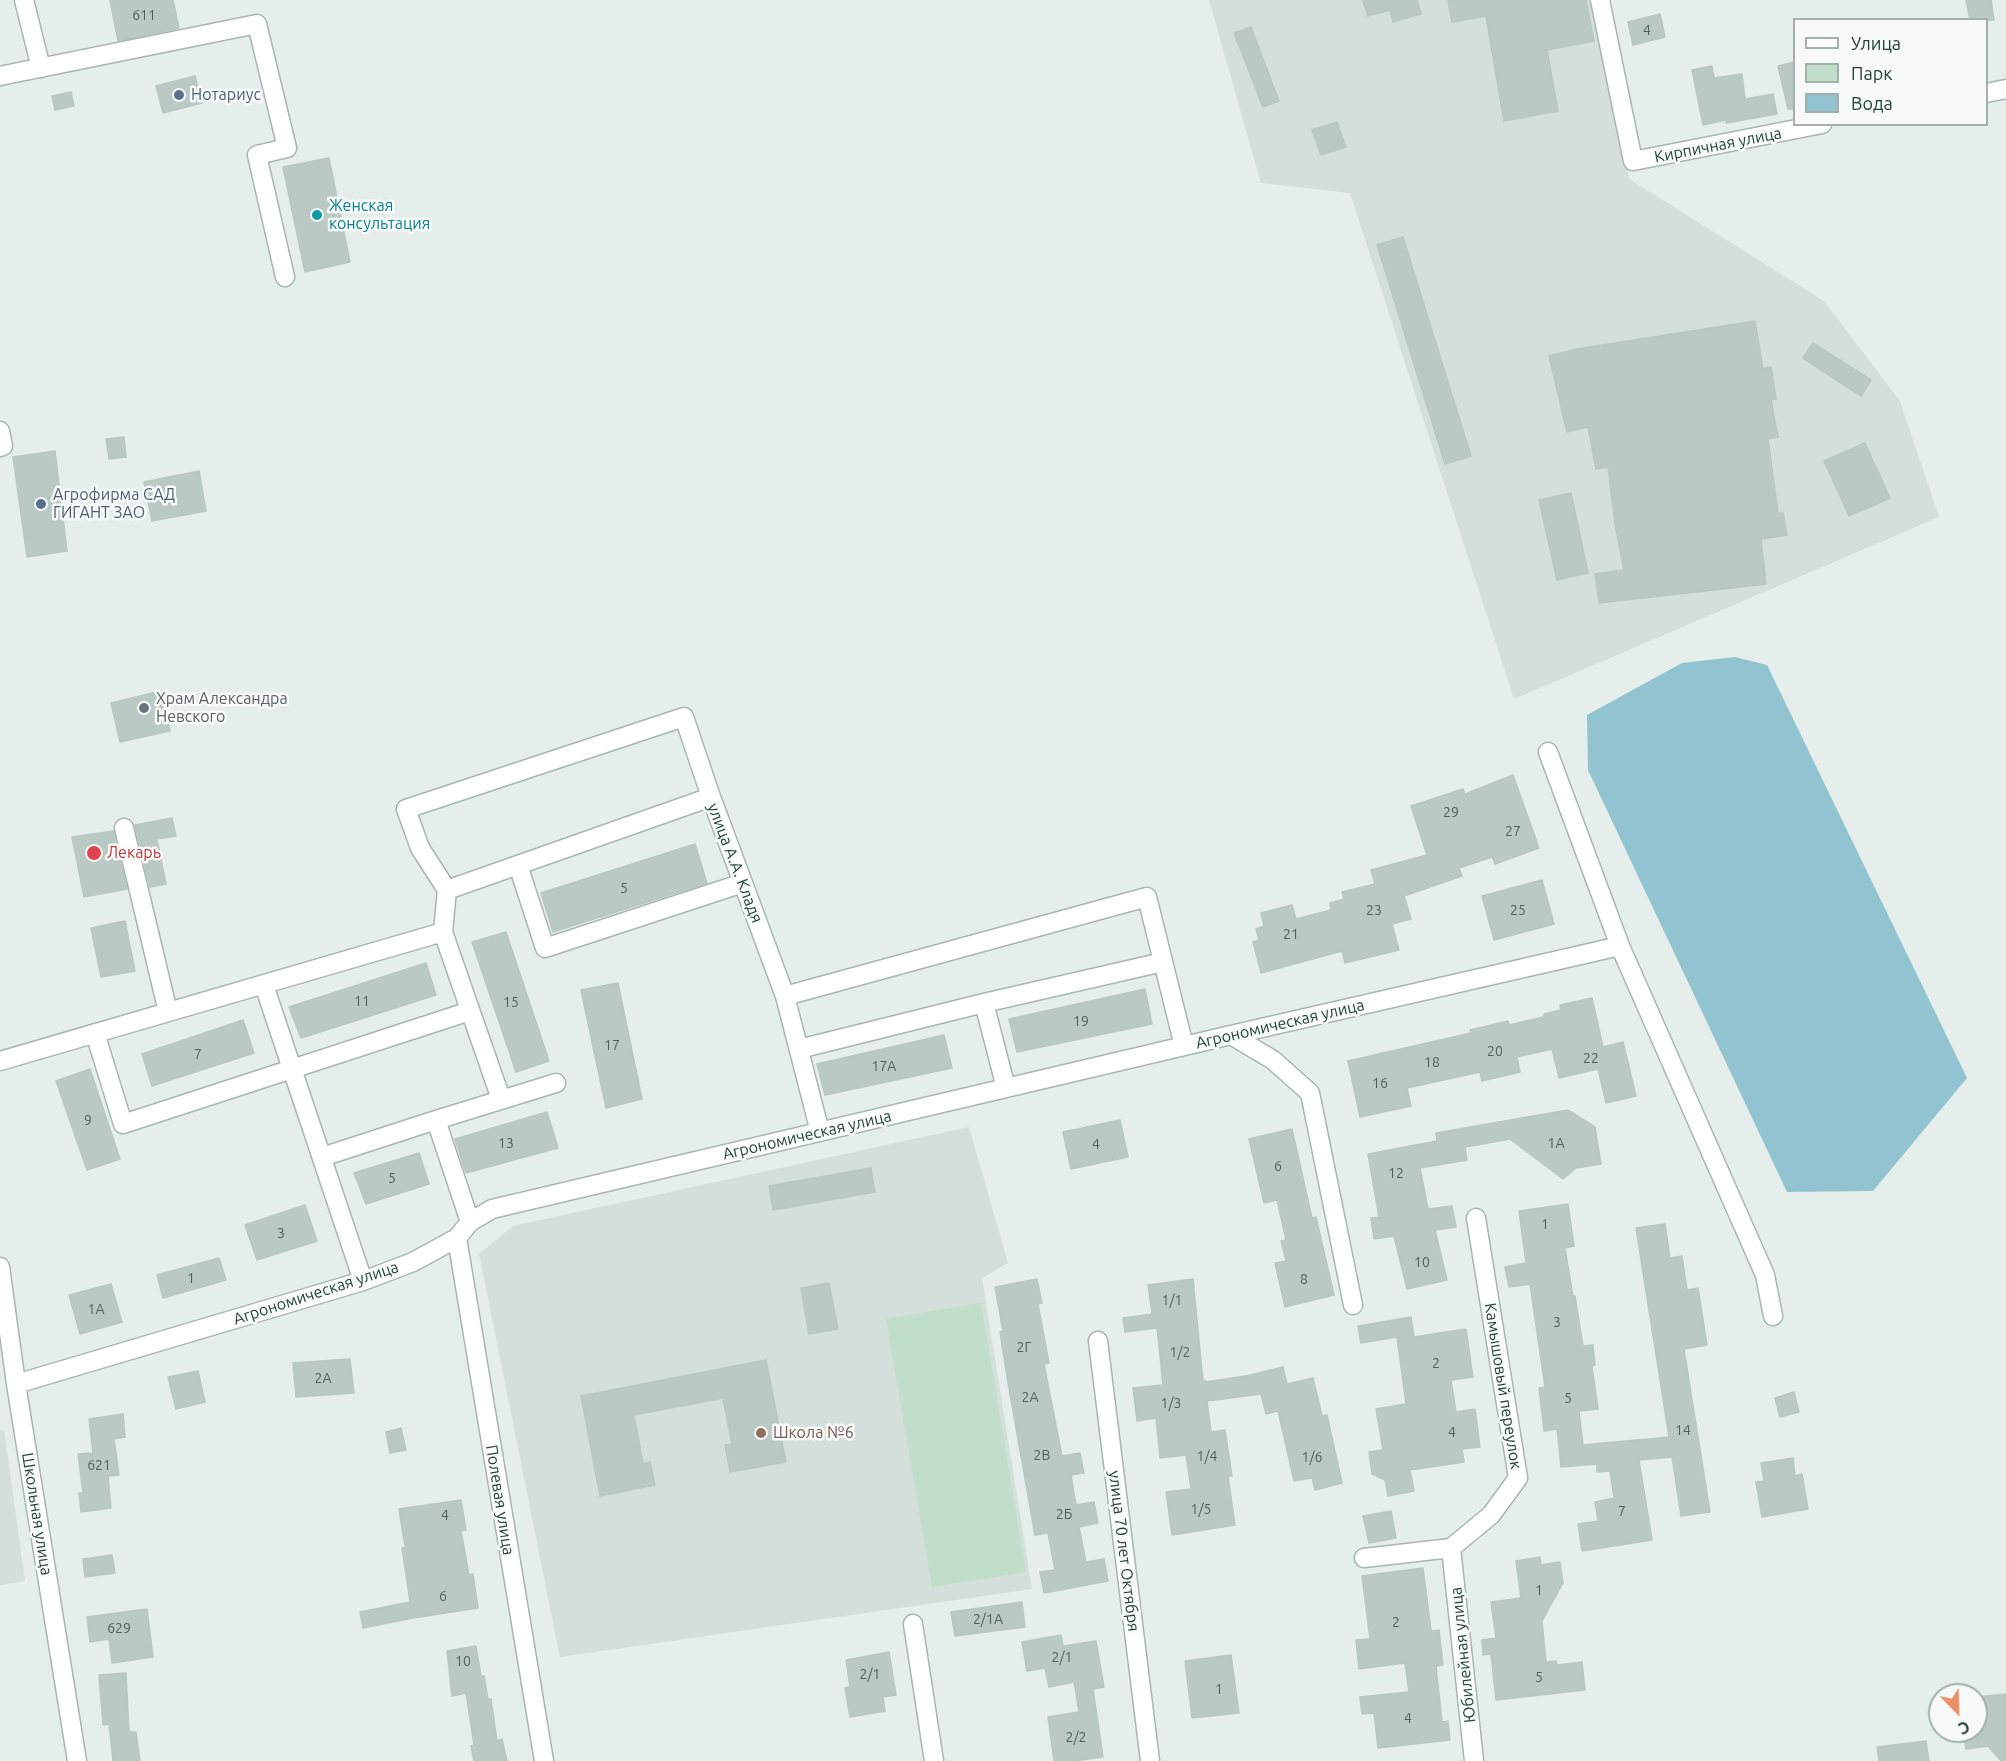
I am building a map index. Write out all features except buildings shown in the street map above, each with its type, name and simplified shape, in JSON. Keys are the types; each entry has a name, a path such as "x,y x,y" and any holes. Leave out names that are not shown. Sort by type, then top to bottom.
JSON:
{"street":[{"path":"24,0 41,68"},
{"name":"Кирпичная улица","path":"1600,0 1633,161 1812,126"},
{"path":"0,76 257,24 287,148 257,155 285,278"},
{"path":"1988,93 2006,89"},
{"path":"0,431 3,446 0,447"},
{"path":"501,1099 443,932 447,890 420,848 406,808 684,717 711,797"},
{"path":"1548,752 1620,946 1765,1275 1773,1316"},
{"name":"улица А.А. Кладя","path":"447,890 711,797 785,996 820,1132"},
{"path":"124,828 168,1012"},
{"path":"518,865 545,948 743,883"},
{"path":"785,996 1147,897 1184,1046"},
{"path":"0,1060 443,932"},
{"name":"Агрономическая улица","path":"16,1384 363,1281 413,1262 457,1238 470,1222 492,1209 1620,946"},
{"path":"799,1050 984,1003 1163,962"},
{"path":"264,985 363,1281"},
{"path":"984,1003 1006,1088"},
{"path":"95,1033 123,1124 470,1011"},
{"path":"1231,1035 1273,1060 1310,1093 1353,1305"},
{"path":"322,1157 556,1083"},
{"path":"436,1120 470,1222"},
{"name":"Камышовый переулок","path":"1451,1548 1491,1515 1518,1478 1476,1218"},
{"name":"Полевая улица","path":"457,1238 544,1761"},
{"name":"Школьная улица","path":"0,1267 16,1384 77,1761"},
{"name":"улица 70 лет Октября","path":"1098,1341 1150,1761"},
{"path":"1364,1558 1451,1548"},
{"name":"Юбилейная улица","path":"1451,1548 1474,1761"},
{"path":"912,1624 934,1761"}],"shaded area":[{"path":"1209,0 1592,0 1629,179 1824,301 1900,401 1939,517 1514,699 1350,193 1261,183"},
{"name":"Школа №6","path":"969,1127 1008,1263 982,1278 1032,1589 560,1657 479,1254 513,1226"},
{"path":"0,1430 4,1430 25,1581 0,1585"}],"green space":[{"path":"981,1303 1026,1572 932,1587 886,1319"}],"water":[{"path":"1735,657 1767,665 1967,1078 1873,1191 1787,1192 1588,770 1587,715 1682,663"}],"place":[{"name":"Нотариус","path":"179,95"},
{"name":"Женская консультация","path":"317,215"},
{"name":"Агрофирма САД ГИГАНТ ЗАО","path":"41,504"},
{"name":"Храм Александра Невского","path":"144,708"},
{"name":"Лекарь","path":"94,853"},
{"name":"Школа №6","path":"761,1433"}]}
